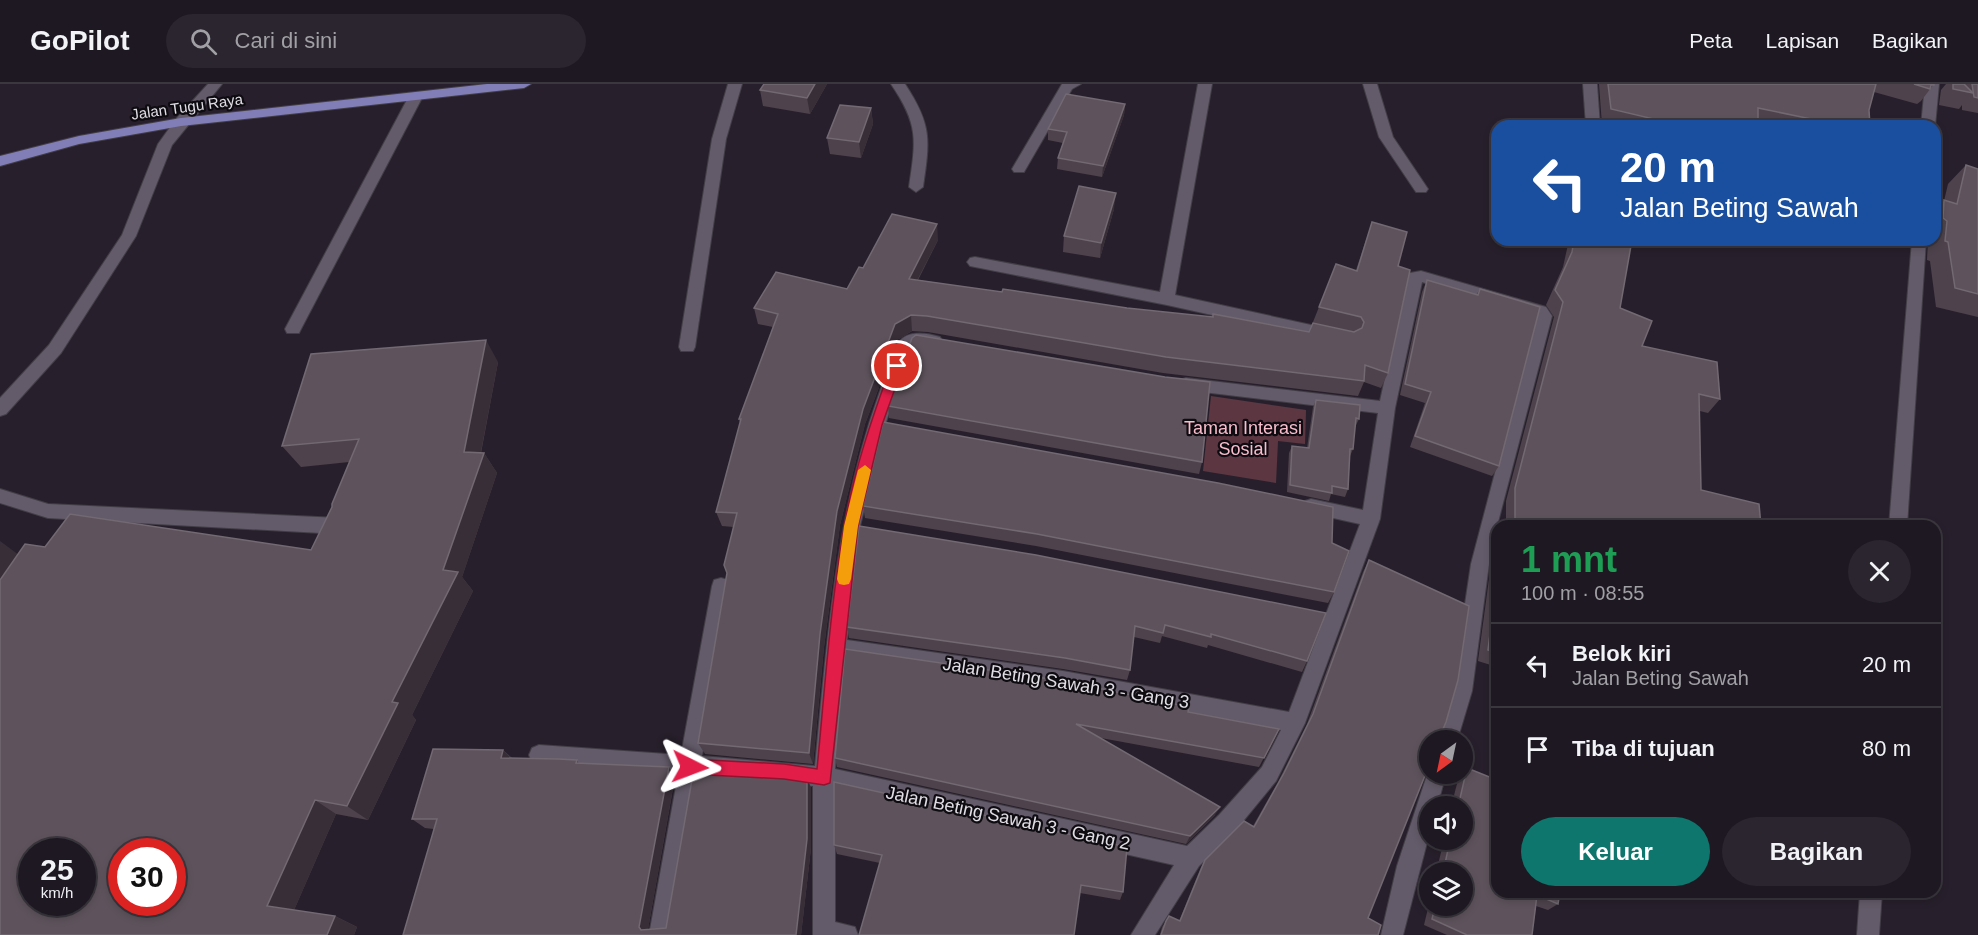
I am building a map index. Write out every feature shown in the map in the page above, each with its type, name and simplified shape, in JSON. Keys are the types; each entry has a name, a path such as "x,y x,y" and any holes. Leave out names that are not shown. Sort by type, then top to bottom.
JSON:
{"main road":[{"name":"Jalan Tugu Raya","path":"0,161 79,140 181,122 524,84"}],"street":[{"path":"0,409 55,349 129,236 165,144 215,84"},
{"path":"687,347 719,139 735,84"},
{"path":"898,84 915,107 923,134 916,187"},
{"path":"1019,169 1067,86 1074,84"},
{"path":"1167,299 1205,84"},
{"path":"1370,84 1386,137 1421,189"},
{"path":"1590,84 1593,120"},
{"path":"1929,120 1932,84"},
{"path":"292,329 416,96"},
{"path":"1898,520 1919,246"},
{"path":"975,262 1167,299 1348,339"},
{"path":"1142,935 1191,858 1227,823 1269,774 1295,723 1371,519 1387,408 1415,277 1429,277 1542,313 1544,316 1491,520"},
{"path":"832,934 824,777 836,647 851,526 904,346 913,339 951,344"},
{"path":"1175,382 1387,408"},
{"path":"0,496 48,511 339,526"},
{"path":"1291,502 1371,519"},
{"path":"60,532 73,513"},
{"path":"1450,730 1462,691 1480,564 1491,521"},
{"path":"851,526 874,530"},
{"path":"660,935 721,586"},
{"path":"1311,611 1334,616"},
{"name":"Jalan Beting Sawah 3 - Gang 3","path":"836,647 1063,680 1295,723"},
{"name":"Jalan Beting Sawah 3 - Gang 2","path":"539,755 784,772 824,777 894,795 1191,858"},
{"path":"1392,935 1408,866 1433,784"},
{"path":"1868,935 1871,898"}],"green space":[{"name":"Taman Interasi Sosial","path":"1211,396 1306,410 1305,444 1278,441 1276,483 1203,471"}],"building":[{"path":"764,84 815,84 807,98 760,90"},
{"path":"1608,84 1876,84 1869,110 1870,120 1816,120 1758,108 1758,120 1658,120 1611,109"},
{"path":"1914,84 1934,85 1931,85 1930,89"},
{"path":"1953,84 1964,84 1973,93 1953,89"},
{"path":"1972,84 1978,84 1978,98 1974,97"},
{"path":"1066,94 1125,104 1103,166 1058,158 1067,132 1048,129"},
{"path":"840,105 871,108 859,142 827,138"},
{"path":"1966,165 1978,169 1978,294 1955,288 1948,242 1945,241 1947,221 1943,218 1944,200 1957,204"},
{"path":"1079,186 1116,193 1101,243 1064,236"},
{"path":"892,214 937,224 909,279 1002,292 1003,289 1127,308 1213,317 1213,314 1309,332 1313,323 1354,332 1362,328 1364,322 1361,317 1319,307 1336,264 1357,271 1372,222 1407,232 1398,266 1410,270 1388,373 1365,365 1364,381 1166,357 927,316 911,315 895,324 863,409 837,511 820,634 809,753 698,743 727,573 724,565 737,513 716,512 741,419 739,419 778,314 754,308 776,272 847,289 859,267 863,268"},
{"path":"1573,246 1631,246 1620,308 1652,321 1642,346 1717,362 1720,399 1699,394 1701,490 1759,504 1760,520 1515,520 1515,488 1563,302 1555,290"},
{"path":"1427,280 1478,295 1480,289 1540,307 1499,466 1415,436 1431,392 1405,384"},
{"path":"916,335 1165,377 1210,382 1202,462 888,406 912,338"},
{"path":"486,340 464,452 484,453 443,570 458,572 392,702 398,703 347,806 315,800 267,906 335,916 327,935 0,935 0,580 25,544 45,547 70,514 311,550 332,507 359,439 282,446 311,354"},
{"path":"1316,400 1360,405 1359,419 1356,418 1353,449 1350,449 1348,489 1332,486 1332,493 1290,485 1292,446 1309,448"},
{"path":"883,422 1218,483 1333,507 1332,543 1349,551 1334,592 1037,534 863,506"},
{"path":"859,526 1036,555 1326,613 1307,661 1211,634 1211,637 1165,625 1163,633 1135,626 1130,670 1065,658 847,627"},
{"path":"1369,560 1469,606 1458,680 1446,722 1443,730 1419,730 1419,784 1422,784 1368,918 1381,925 1378,935 1161,935 1169,916 1180,921 1205,860 1244,821 1254,827 1313,714"},
{"path":"1491,626 1491,651 1488,650"},
{"path":"845,649 1064,681 1189,707 1188,712 1279,729 1264,758 1076,724 1220,807 1190,836 835,758"},
{"path":"433,749 503,750 501,758 577,760 576,763 669,767 639,927 641,930 666,928 694,768 807,778 807,839 796,935 403,935 437,819 412,819"},
{"path":"1473,770 1491,778 1491,898 1537,898 1532,935 1467,935 1432,919 1433,916 1473,916 1473,862 1445,862 1448,850 1473,850 1473,796 1461,796 1463,784 1473,784"},
{"path":"834,782 1127,847 1123,892 1081,885 1074,935 859,935 882,855 834,845"},
{"path":"1544,898 1559,898 1558,904"}],"slow traffic":[{"path":"844,579 851,526 865,470"}],"route":[{"path":"690,767 784,772 824,777 836,647 851,526 876,425 897,366"}]}
